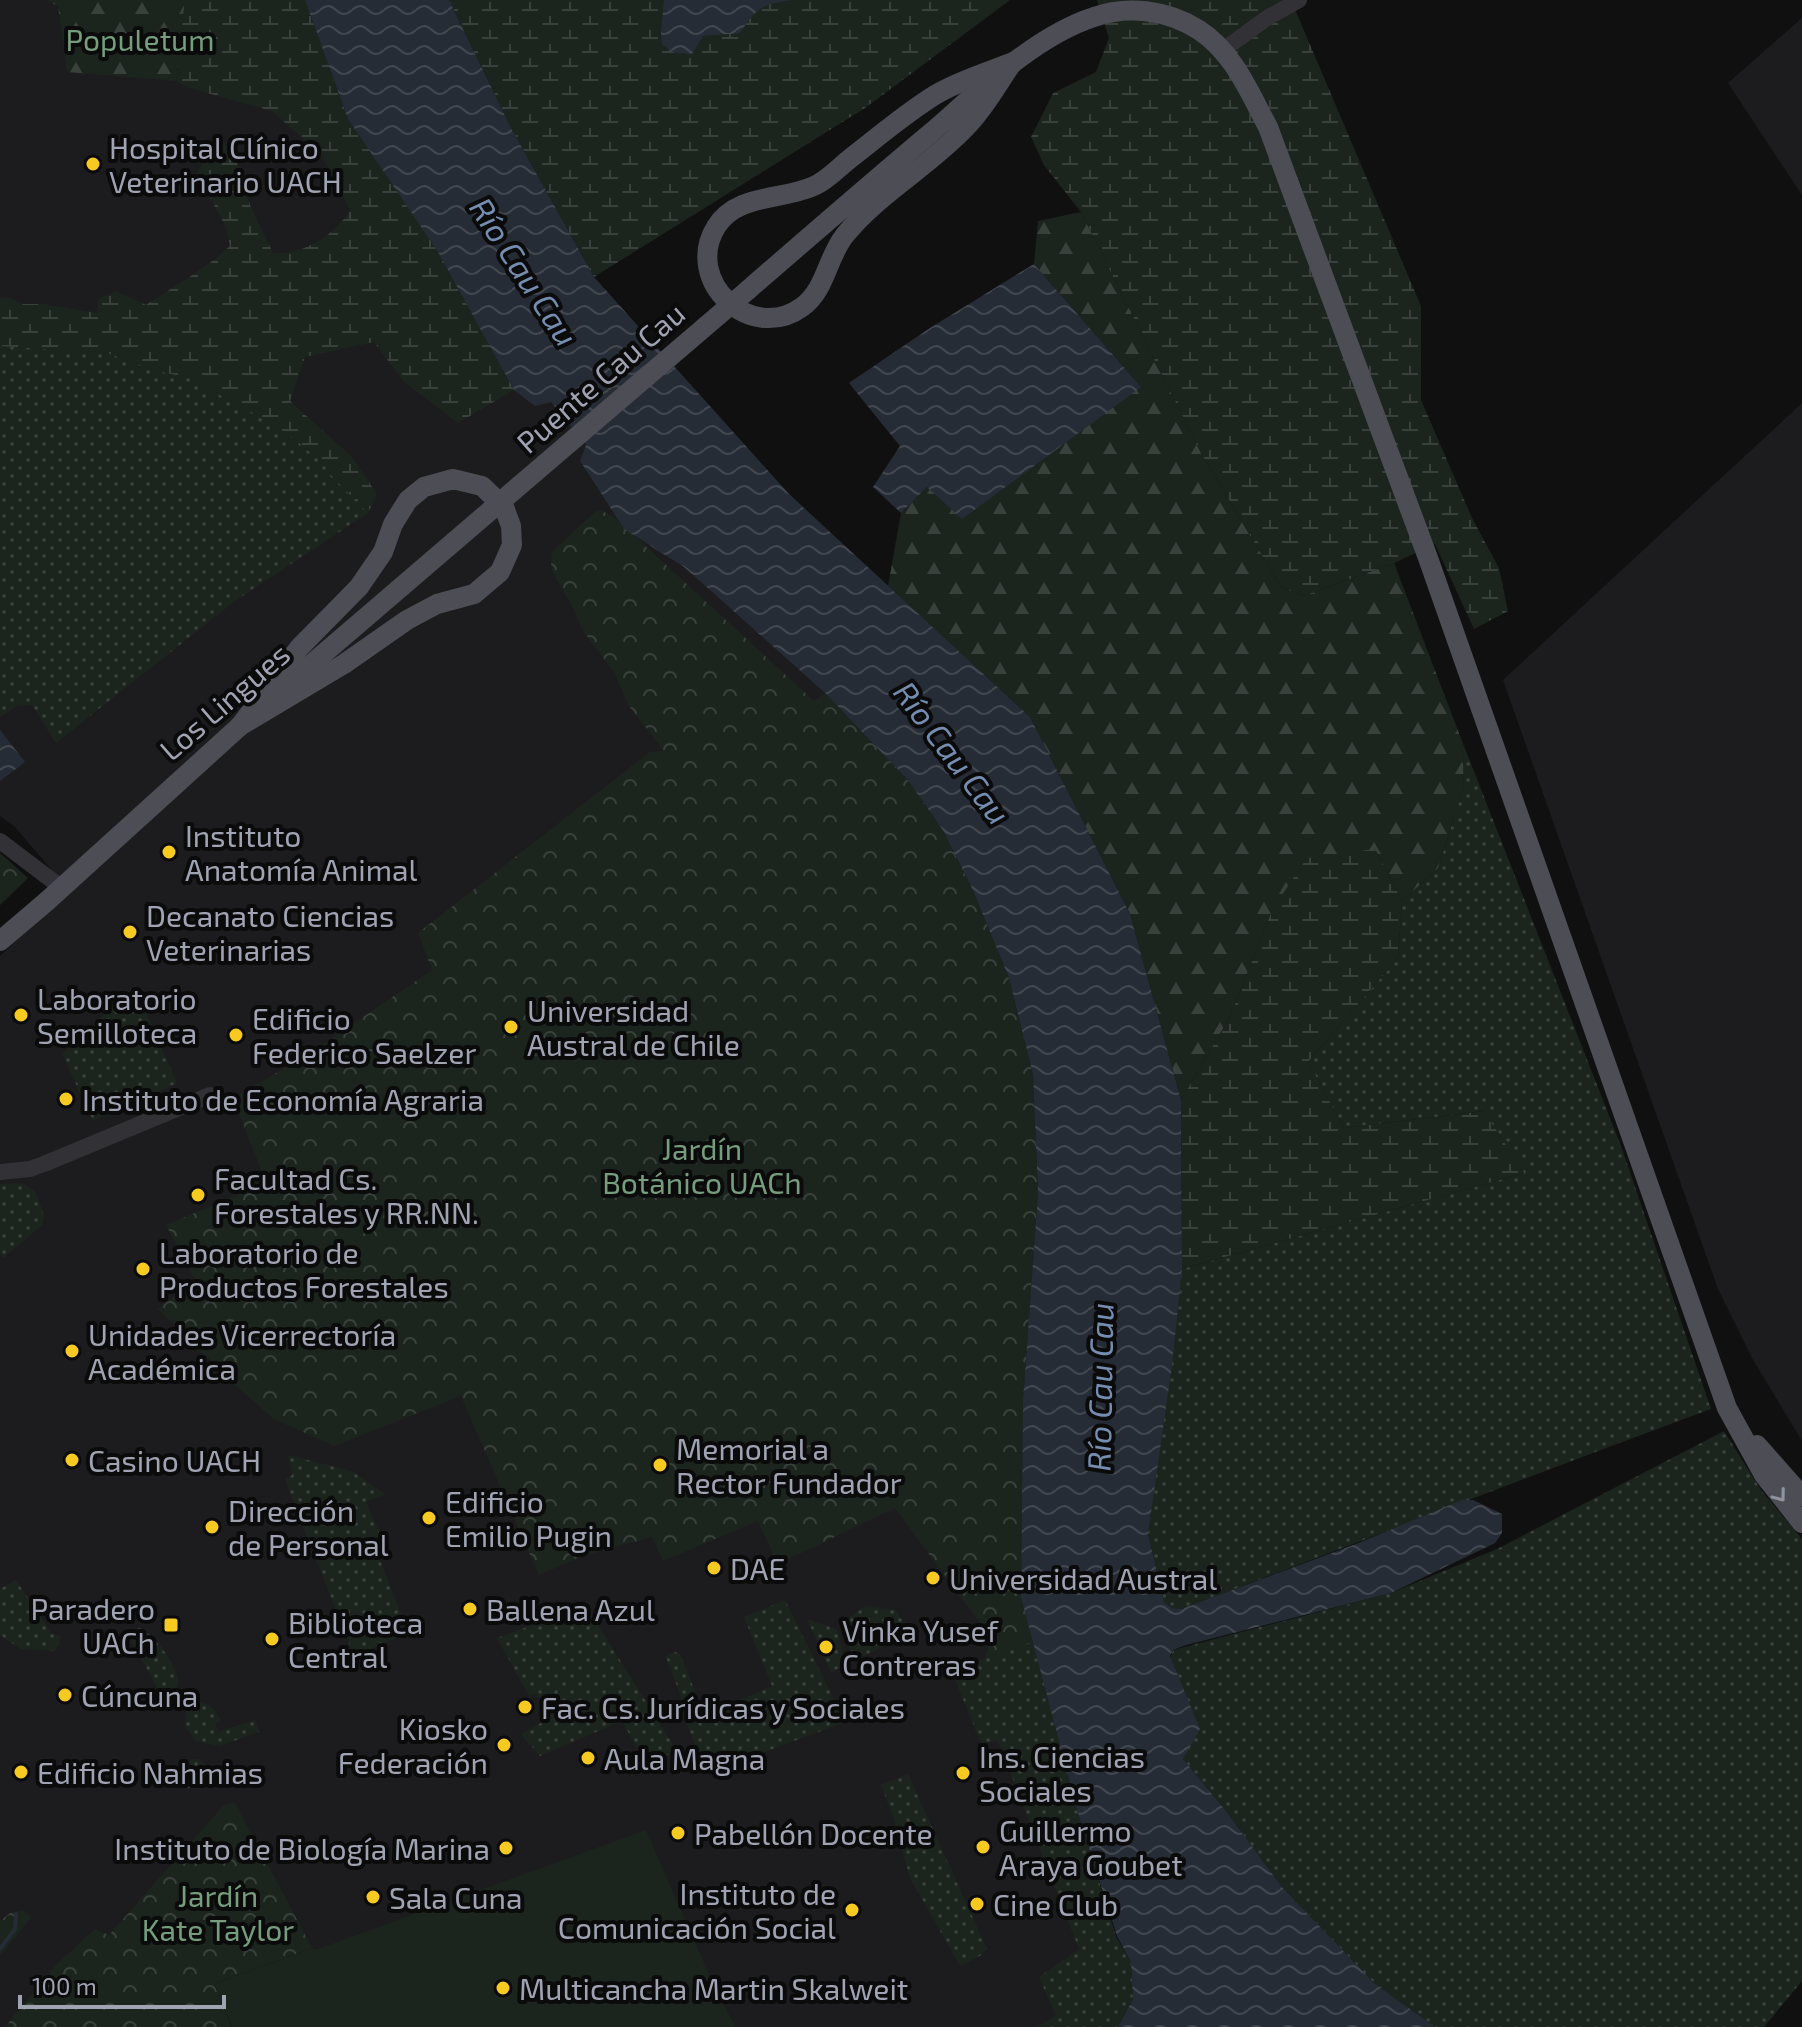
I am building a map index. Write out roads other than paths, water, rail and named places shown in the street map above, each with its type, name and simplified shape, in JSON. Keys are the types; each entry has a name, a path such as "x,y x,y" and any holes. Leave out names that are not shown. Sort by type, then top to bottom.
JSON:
{"main road":[{"path":"1013,62 968,126 844,235 828,262 818,290 804,306 786,315 765,318 745,314 720,295 708,267 709,246 716,227 730,211 748,201 780,196 816,185 937,94 1013,62 1084,20 1127,10 1156,13 1185,22 1223,50 1268,127 1428,558 1727,1408 1764,1475 1802,1523"},
{"name":"Puente Cau Cau","path":"491,510 1013,62"},
{"path":"453,479 473,482 498,499 508,516 512,535 506,564 494,580 474,594 437,604 407,620 344,664 240,726 299,648 359,587 383,552 400,512 415,493 433,483 453,479"},
{"name":"Los Lingues","path":"0,941 240,726 491,510"},
{"path":"1733,1418 1802,1496"}],"street":[{"path":"1223,50 1267,18 1299,0"},
{"path":"0,841 62,888"},
{"path":"0,1172 30,1169 44,1164 210,1095"}],"water":[{"name":"Río Cau Cau","path":"305,0 449,0 510,126 594,277 789,494 1030,717 1130,914 1181,1100 1182,1269 1148,1534 1164,1602 1172,1608 1181,1609 1356,1544 1462,1500 1473,1500 1502,1514 1502,1533 1495,1543 1391,1593 1186,1645 1173,1650 1170,1656 1200,1729 1183,1759 1282,1887 1374,1983 1435,2027 1118,2027 1133,1999 1131,1962 1117,1936 1080,1820 1021,1597 1023,1401 1038,1193 1033,1075 1009,978 971,886 942,829 907,779 825,693 684,567 624,529 580,461 586,445 551,402 535,406 514,390 438,252 348,119"},
{"path":"664,0 792,0 761,8 740,33 703,36 692,54 674,53 662,44"},
{"path":"1034,264 1141,387 962,519 927,487 901,513 873,487 900,446 849,383 930,328"},
{"path":"0,730 25,762 0,781"}],"waterway":[{"path":"0,1949 15,1929 16,1914"}],"place":[{"name":"Hospital Clínico Veterinario UACH","path":"93,164"},
{"name":"Instituto Anatomía Animal","path":"169,852"},
{"name":"Decanato Ciencias Veterinarias","path":"130,932"},
{"name":"Laboratorio Semilloteca","path":"21,1015"},
{"name":"Universidad Austral de Chile","path":"511,1027"},
{"name":"Edificio Federico Saelzer","path":"236,1035"},
{"name":"Instituto de Economía Agraria","path":"66,1099"},
{"name":"Facultad Cs. Forestales y RR.NN.","path":"198,1195"},
{"name":"Laboratorio de Productos Forestales","path":"143,1269"},
{"name":"Unidades Vicerrectoría Académica","path":"72,1351"},
{"name":"Casino UACH","path":"72,1460"},
{"name":"Memorial a Rector Fundador","path":"660,1465"},
{"name":"Edificio Emilio Pugin","path":"429,1518"},
{"name":"Dirección de Personal","path":"212,1527"},
{"name":"DAE","path":"714,1568"},
{"name":"Universidad Austral","path":"933,1578"},
{"name":"Ballena Azul","path":"470,1609"},
{"name":"Paradero UACh","path":"171,1625"},
{"name":"Biblioteca Central","path":"272,1639"},
{"name":"Vinka Yusef Contreras","path":"826,1647"},
{"name":"Cúncuna","path":"65,1695"},
{"name":"Fac. Cs. Jurídicas y Sociales","path":"525,1707"},
{"name":"Kiosko Federación","path":"504,1745"},
{"name":"Aula Magna","path":"588,1758"},
{"name":"Edificio Nahmias","path":"21,1772"},
{"name":"Ins. Ciencias Sociales","path":"963,1773"},
{"name":"Pabellón Docente","path":"678,1833"},
{"name":"Guillermo Araya Goubet","path":"983,1847"},
{"name":"Instituto de Biología Marina","path":"506,1848"},
{"name":"Sala Cuna","path":"373,1897"},
{"name":"Cine Club","path":"977,1904"},
{"name":"Instituto de Comunicación Social","path":"852,1910"},
{"name":"Multicancha Martin Skalweit","path":"503,1988"}],"park label":[{"name":"Populetum","path":"140,39"},
{"name":"Jardín Botánico UACh","path":"702,1165"},
{"name":"Jardín Kate Taylor","path":"218,1912"}]}
